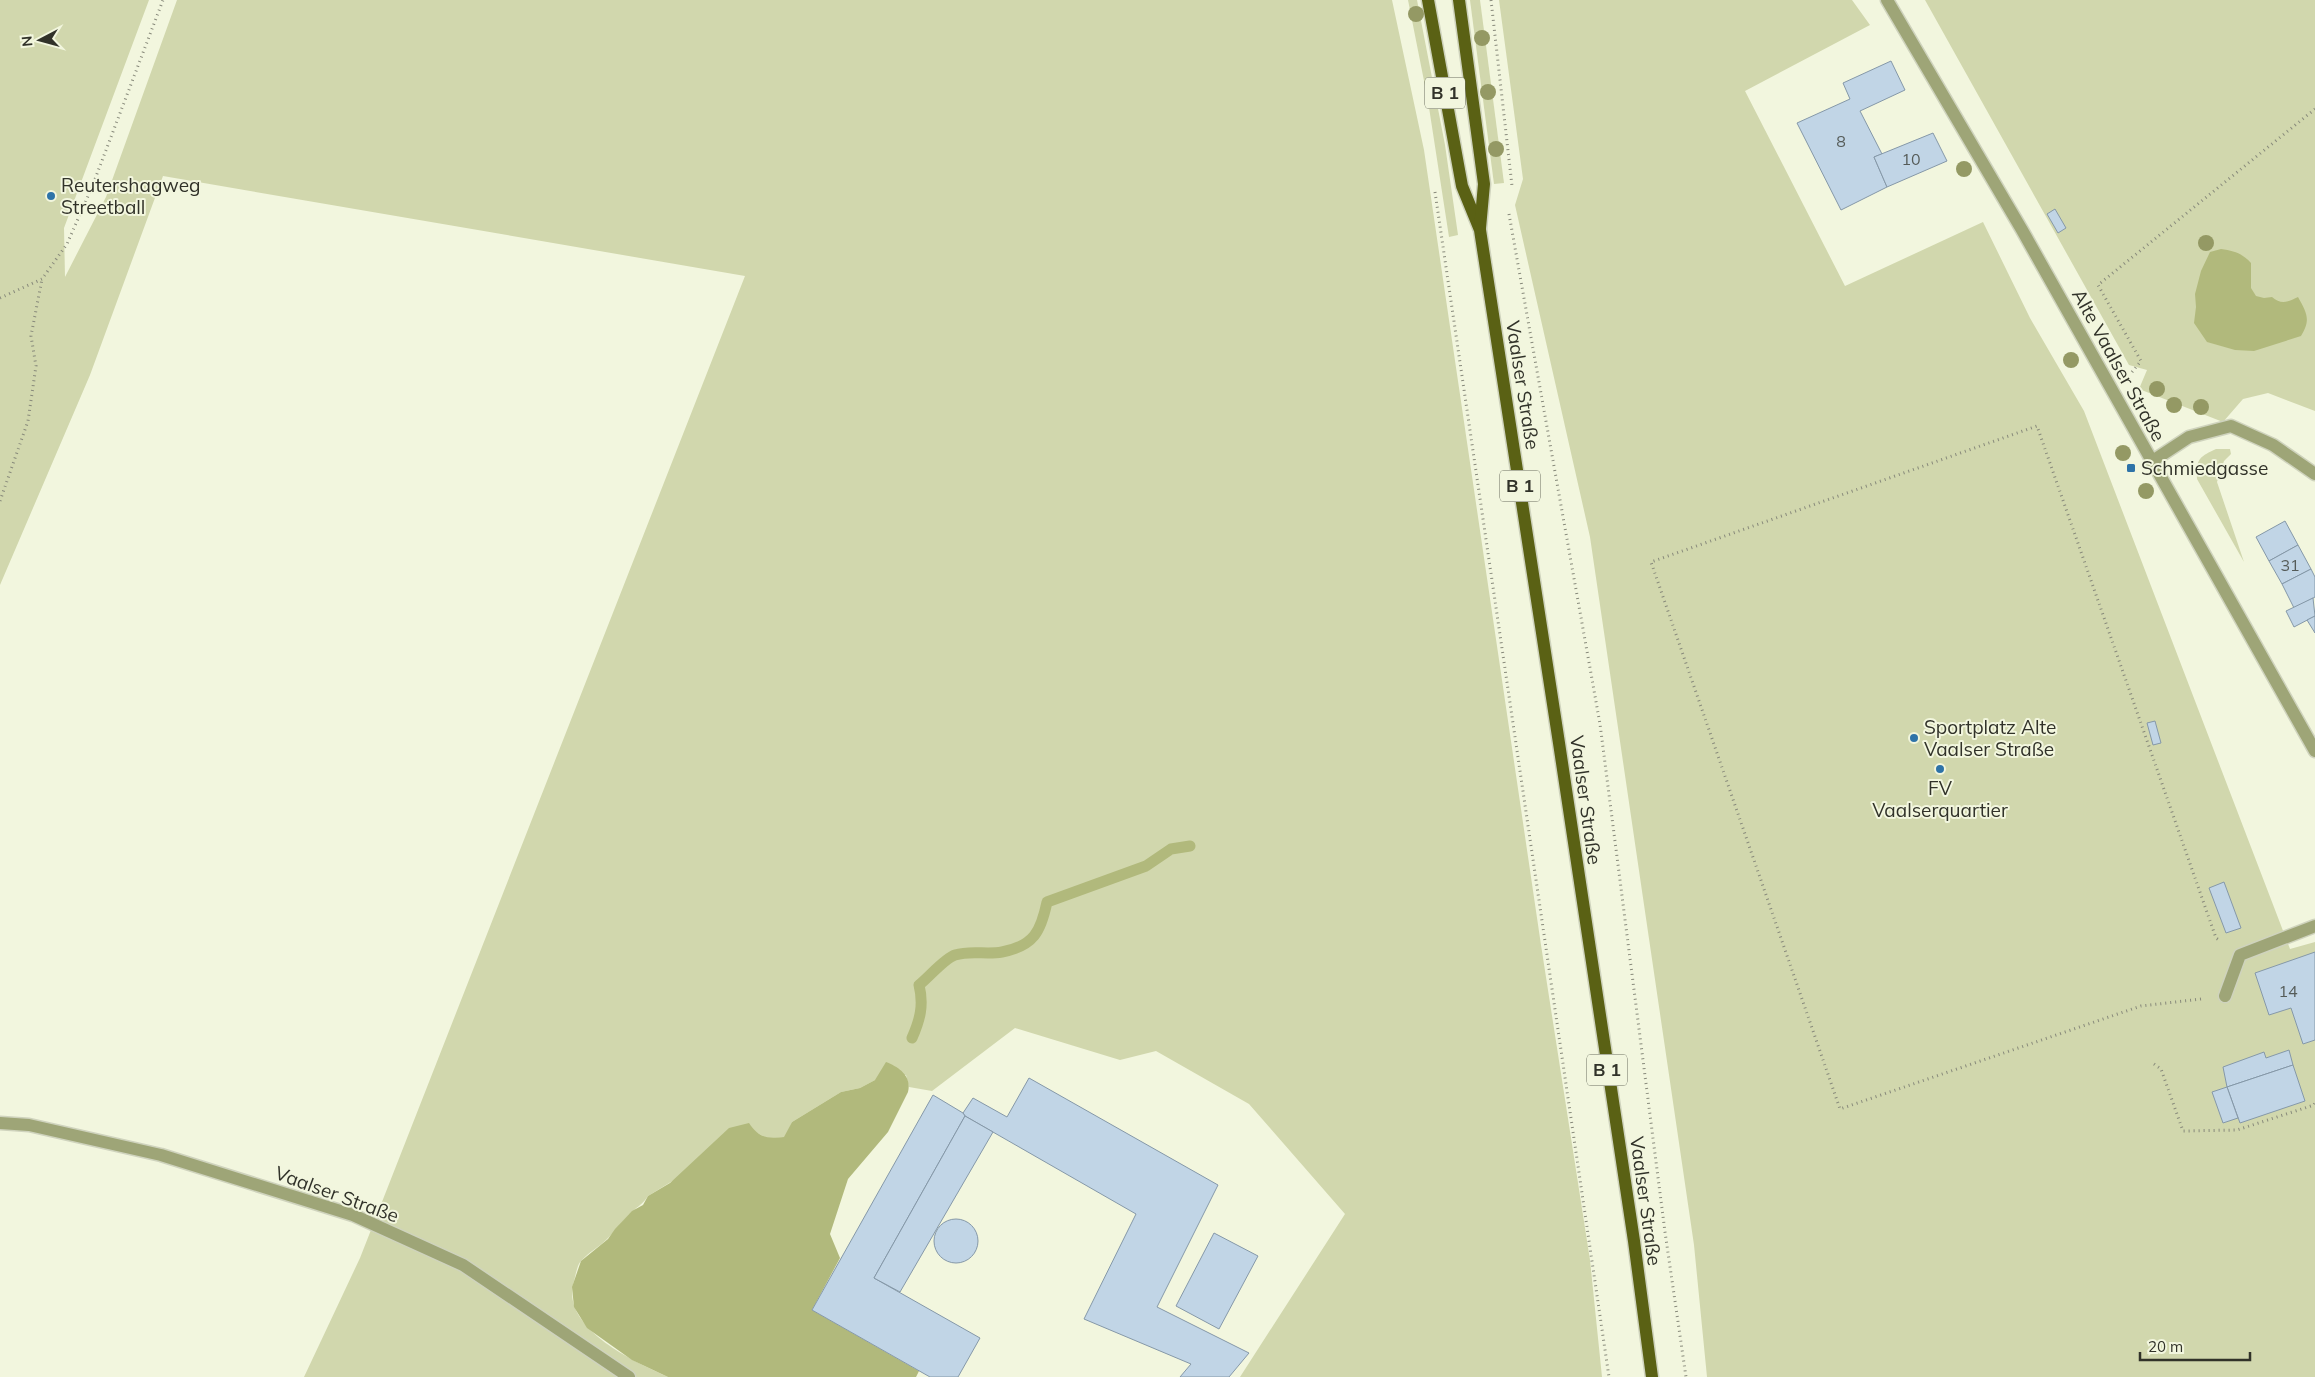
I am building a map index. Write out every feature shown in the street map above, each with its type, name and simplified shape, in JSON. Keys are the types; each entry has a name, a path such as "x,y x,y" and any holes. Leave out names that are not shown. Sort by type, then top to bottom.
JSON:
{"main road":[{"name":"Vaalser Straße","path":"1428,0 1462,186 1480,230 1634,1241 1652,1377"},
{"name":"Vaalser Straße","path":"1459,0 1484,184 1480,230"}],"street":[{"name":"Alte Vaalser Straße","path":"1887,0 2022,230 2315,751"},
{"path":"2151,462 2189,437 2231,426 2273,445 2315,474"},
{"path":"2224,996 2240,955 2315,926"},
{"name":"Vaalser Straße","path":"0,1123 30,1125 161,1155 352,1215 463,1265 629,1377"}],"path":[{"path":"0,501 28,421 36,366 31,336 42,279 67,244 74,228 164,0"},
{"path":"1491,0 1512,181 1511,190"},
{"path":"2130,375 2141,361 2098,285 2315,109"},
{"path":"1434,186 1609,1377"},
{"path":"1508,208 1600,724 1665,1232 1686,1377"},
{"path":"0,298 42,279"},
{"path":"2224,996 2141,1006 1840,1108 1651,562 2037,426 2216,938 2240,955"},
{"path":"2154,1064 2162,1068 2183,1131 2237,1130 2314,1106 2315,1103"}],"shaded area":[{"path":"0,0 149,0 64,228 65,277 106,197 177,0 1392,0 1424,150 1541,945 1590,1260 1602,1377 1240,1377 1345,1214 1249,1104 1156,1051 1120,1060 1015,1028 932,1091 909,1087 906,1075 875,1080 860,1088 841,1092 792,1122 785,1137 768,1139 754,1131 648,1196 603,1243 580,1262 574,1281 572,1298 578,1314 588,1328 620,1352 668,1377 304,1377 360,1258 745,276 163,176 90,375 0,585"},
{"path":"1408,0 1417,0 1445,145 1458,235 1449,237 1428,101"},
{"path":"1470,0 1480,0 1504,183 1494,184"},
{"name":"Sportplatz Alte Vaalser Straße","path":"1499,0 1852,0 1870,25 1745,91 1845,286 1983,222 2030,318 2084,411 2290,949 2315,942 2315,1377 1707,1377 1694,1245 1590,537 1515,205 1523,179"},
{"path":"1925,0 2315,0 2315,411 2268,393 2243,399 2223,422 2139,389 2147,370 2129,365"},
{"path":"2221,249 2238,253 2251,263 2251,288 2256,296 2272,297 2282,302 2298,297 2307,316 2306,325 2301,336 2254,351 2235,350 2207,342 2194,323 2195,294 2201,271 2210,252"},
{"path":"2216,449 2230,449 2231,454 2224,461 2217,482 2244,562 2197,479 2198,463 2202,457"},
{"path":"886,1062 906,1077 909,1086 908,1092 888,1132 848,1179 830,1234 840,1258 812,1310 919,1371 916,1377 668,1377 632,1360 587,1328 574,1307 572,1287 581,1261 608,1239 632,1211 643,1205 648,1196 670,1183 729,1128 749,1123 760,1135 773,1138 784,1137 792,1122 841,1092 860,1088 875,1080"}],"building":[{"path":"1891,61 1905,90 1860,111 1882,154 1874,157 1887,187 1841,210 1797,123 1850,99 1843,83"},
{"path":"1933,133 1947,161 1887,187 1874,157"},
{"path":"2055,209 2066,228 2058,233 2047,214"},
{"path":"2285,521 2298,545 2269,561 2256,537"},
{"path":"2298,545 2311,569 2282,584 2269,561"},
{"path":"2311,569 2315,577 2315,597 2294,608 2282,584"},
{"path":"2313,598 2315,616 2294,627 2286,611"},
{"path":"2315,616 2315,633 2307,620"},
{"path":"2155,721 2161,743 2153,745 2147,723"},
{"path":"2224,882 2241,928 2226,933 2209,888"},
{"path":"2315,952 2315,1040 2303,1044 2291,1008 2269,1015 2255,973"},
{"path":"2289,1050 2293,1065 2227,1087 2223,1067 2264,1052 2266,1058"},
{"path":"2293,1065 2305,1101 2240,1123 2227,1087"},
{"path":"1029,1078 1218,1185 1157,1307 1249,1353 1229,1377 1180,1377 1191,1364 1084,1319 1136,1214 965,1116 963,1113 973,1098 1007,1117"},
{"path":"2227,1087 2238,1118 2223,1123 2212,1092"},
{"path":"933,1095 965,1116 874,1278 980,1338 958,1377 930,1377 812,1310"},
{"path":"965,1116 993,1132 900,1292 874,1278"},
{"path":"956,1219 968,1223 974,1229 978,1241 974,1253 968,1259 956,1263 944,1259 938,1253 934,1241 938,1229 944,1223"},
{"path":"1214,1233 1258,1256 1219,1329 1176,1306"}],"waterway":[{"path":"912,1038 920,1012 919,985 946,960 955,955 996,953 1022,946 1039,929 1047,902 1146,866 1171,849 1190,846"}],"place":[{"name":"Reutershagweg Streetball","path":"51,196"},
{"name":"Schmiedgasse","path":"2131,468"},
{"name":"Sportplatz Alte Vaalser Straße","path":"1914,738"},
{"name":"FV Vaalserquartier","path":"1940,769"}]}
